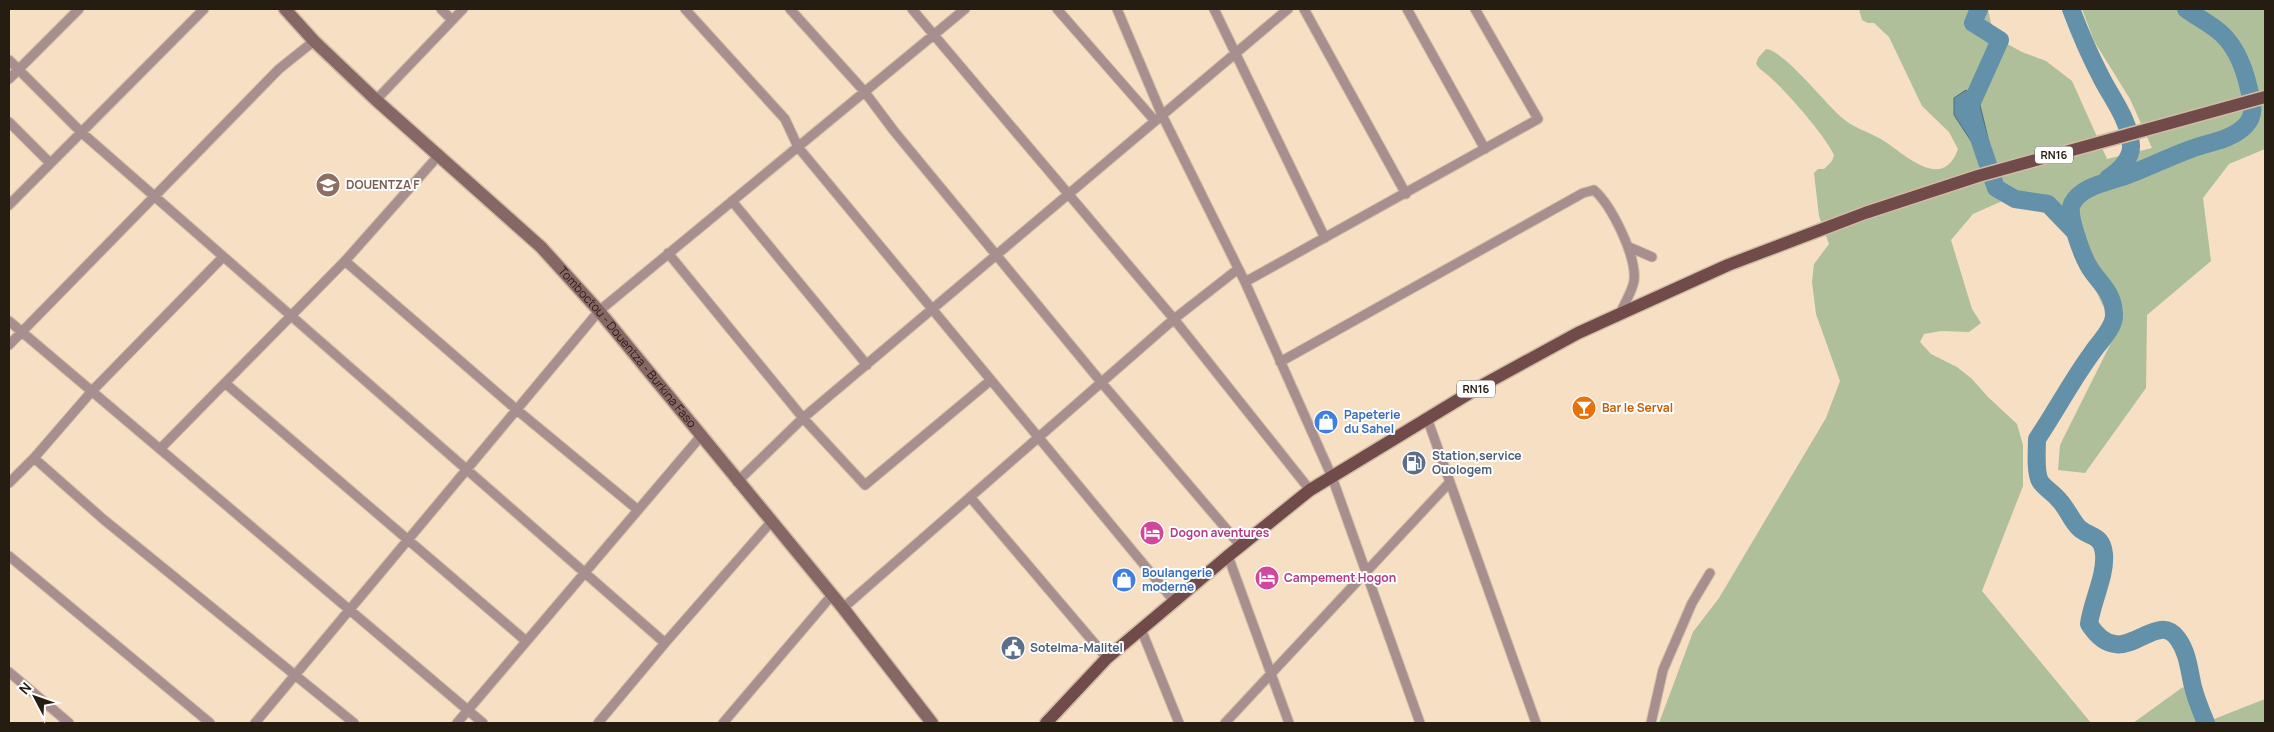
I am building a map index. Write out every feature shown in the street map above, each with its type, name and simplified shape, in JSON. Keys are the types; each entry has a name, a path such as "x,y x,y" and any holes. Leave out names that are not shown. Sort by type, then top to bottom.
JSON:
{"main road":[{"name":"Tomboctou - Douentza - Burkina Faso","path":"286,9 314,42 376,100 541,247 598,311 737,482 832,594 932,723"},
{"name":"RN16","path":"1046,723 1107,658 1240,545 1310,490 1481,386 1554,347 1620,314 1728,265 1865,213 1978,176 2265,97"}],"street":[{"path":"9,79 79,9"},
{"path":"9,205 204,9"},
{"path":"441,9 451,19"},
{"path":"376,100 451,19 463,9"},
{"path":"685,9 785,118 798,147 1174,601"},
{"path":"790,9 864,91 894,131 1101,382 1240,545"},
{"path":"912,9 1174,319 1310,490"},
{"path":"255,723 468,470 598,311 964,9"},
{"path":"1057,9 1158,118"},
{"path":"1117,9 1158,118 1238,269 1332,477 1420,723"},
{"path":"1214,9 1324,238"},
{"path":"737,482 804,418 1288,9"},
{"path":"1304,9 1406,194"},
{"path":"1407,9 1485,150"},
{"path":"1244,282 1406,194 1538,119 1475,9"},
{"path":"9,345 279,69 314,42"},
{"path":"9,60 81,132 665,643"},
{"path":"9,122 50,163"},
{"path":"160,449 344,261 439,155"},
{"path":"1280,362 1583,193 1594,190 1602,197 1628,248 1634,270 1634,283 1620,314"},
{"path":"732,201 867,365"},
{"path":"1628,248 1652,258"},
{"path":"668,253 804,418 865,486 991,380"},
{"path":"9,484 92,391 223,257"},
{"path":"344,261 517,410 638,510"},
{"path":"843,608 1174,319 1238,269"},
{"path":"9,321 483,723"},
{"path":"225,383 526,641"},
{"path":"1427,418 1536,723"},
{"path":"456,723 701,436"},
{"path":"34,458 103,519 354,723"},
{"path":"1225,723 1450,482"},
{"path":"970,497 1107,658"},
{"path":"598,723 665,643 772,522"},
{"path":"9,556 210,723"},
{"path":"1228,556 1289,723"},
{"path":"1651,723 1663,670 1692,603 1710,574"},
{"path":"723,723 832,594"},
{"path":"1141,630 1179,723"},
{"path":"9,672 69,723"}],"green space":[{"path":"1859,9 1988,9 1991,23 2000,40 2022,52 2046,61 2072,81 2107,159 2152,148 2130,99 2094,41 2082,9 2265,9 2265,149 2229,164 2203,198 2211,261 2147,315 2146,388 2085,473 2058,470 2060,445 2117,331 2102,304 2058,205 2009,198 1973,214 1951,240 1972,309 1981,323 1969,332 1941,331 1924,334 1920,342 1931,354 1957,367 1972,379 2017,424 2023,445 2023,486 1982,591 2091,723 1659,723 1693,632 1719,598 1826,418 1840,381 1816,314 1812,282 1814,264 1829,244 1819,216 1814,173 1818,169 1824,169 1832,161 1834,155 1800,109 1756,64 1758,58 1766,49 1783,58 1845,121 1881,139 1922,166 1932,169 1942,168 1951,162 1958,149 1949,132 1922,106 1889,37 1874,23 1862,20"},
{"path":"2183,687 2199,723 2133,723"},
{"path":"2265,699 2265,723 2204,723"}],"water":[{"path":"1966,90 1979,101 1989,142 1975,147 1954,115 1954,98"}],"waterway":[{"path":"1979,9 1973,23 2000,40 1969,109 1996,188 2015,199 2048,204 2075,232"},
{"path":"2071,9 2093,62 2124,119 2130,136 2131,150 2127,160 2108,178"},
{"path":"2186,9 2219,31 2240,60 2252,103 2251,117 2246,125 2234,134 2088,189 2076,198 2072,204 2073,225 2079,244 2088,265 2111,299 2114,319 2109,330 2078,374 2037,439 2037,472 2042,484 2062,503 2079,528 2095,537 2103,548 2103,571 2089,624 2102,639 2114,644 2126,643 2159,630 2169,631 2178,639 2184,650 2194,692 2206,723"}],"place":[{"name":"DOUENTZA F","path":"328,185"},
{"name":"Bar le Serval","path":"1584,408"},
{"name":"Papeterie du Sahel","path":"1326,422"},
{"name":"Station,service Ouologem","path":"1414,463"},
{"name":"Dogon aventures","path":"1152,533"},
{"name":"Campement Hogon","path":"1267,578"},
{"name":"Boulangerie moderne","path":"1124,580"},
{"name":"Sotelma-Malitel","path":"1013,648"}]}
